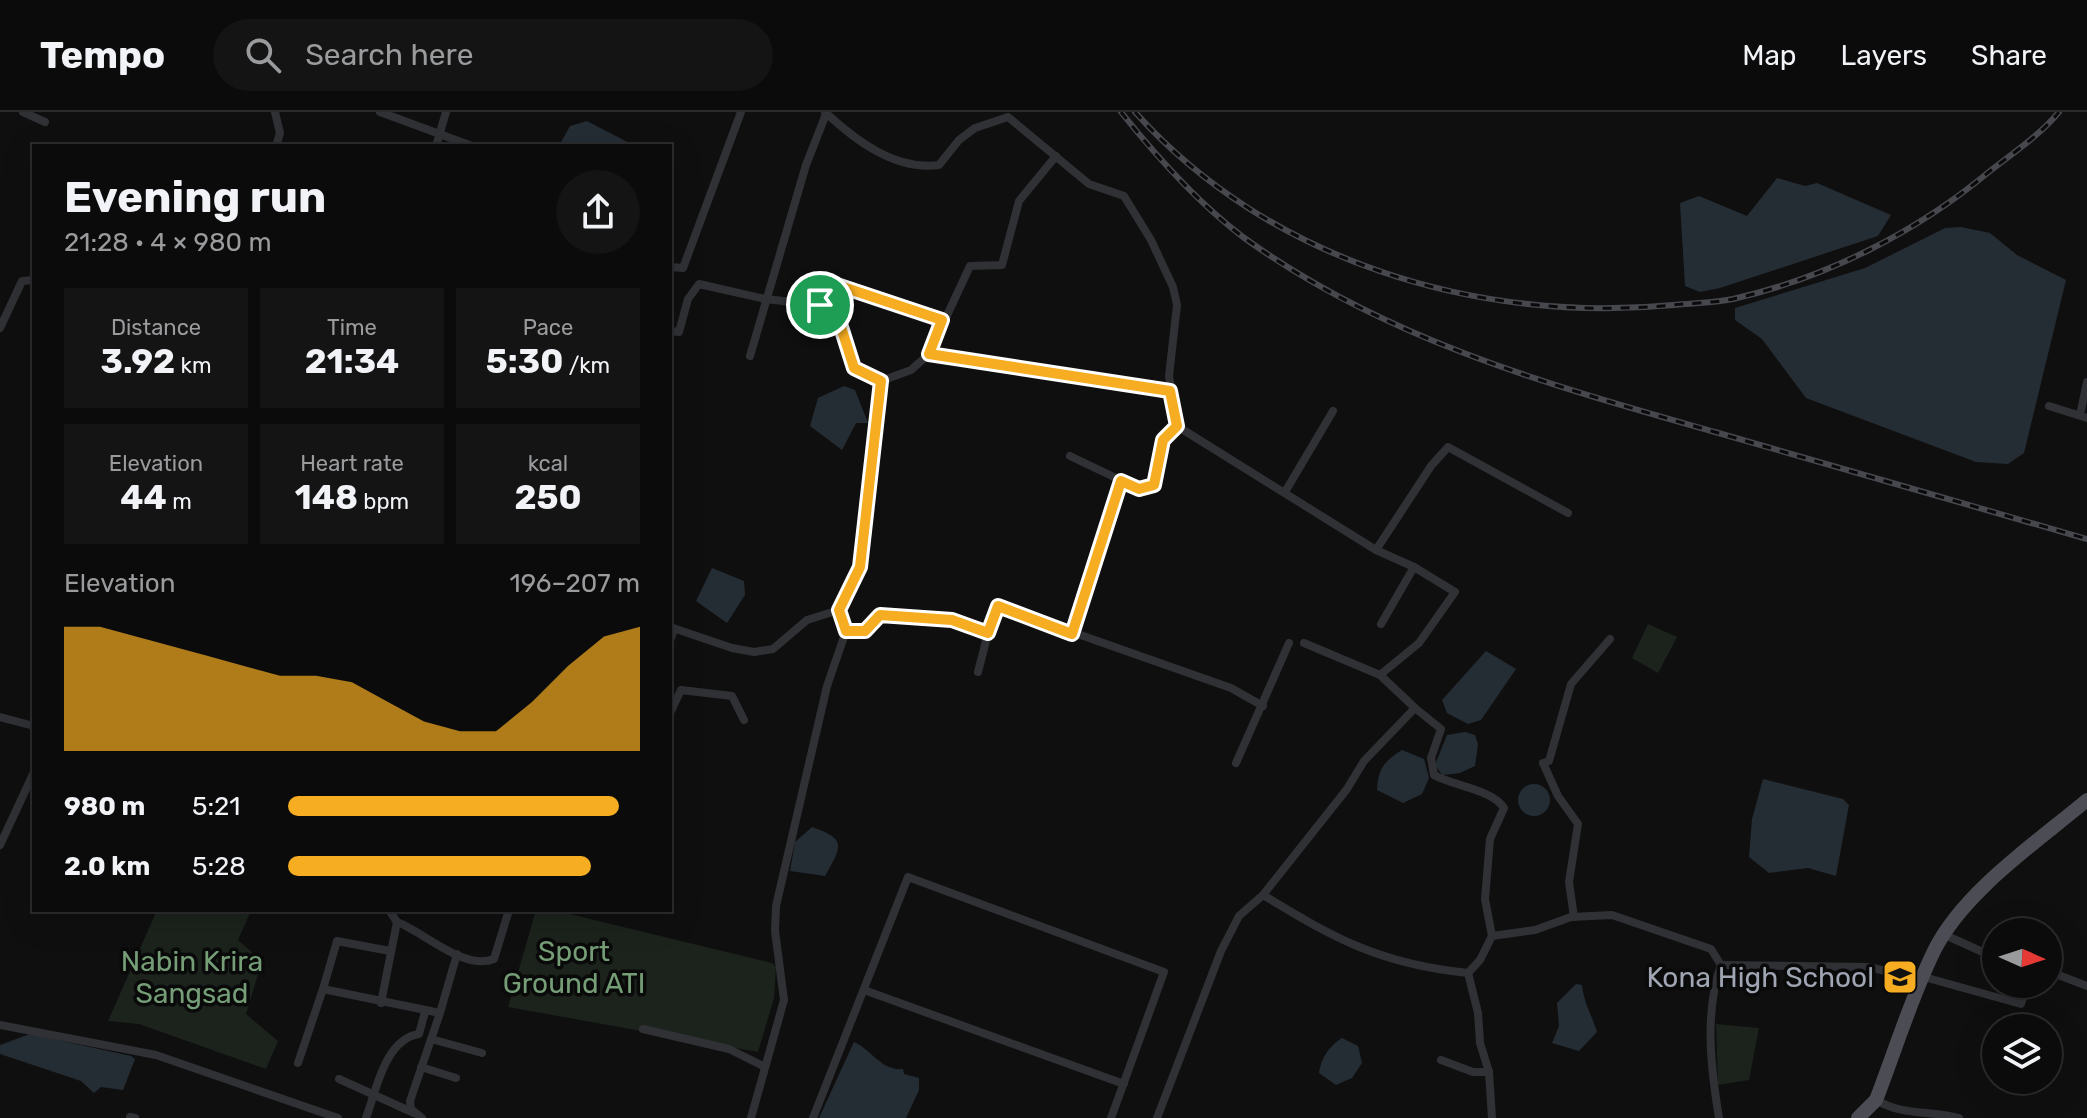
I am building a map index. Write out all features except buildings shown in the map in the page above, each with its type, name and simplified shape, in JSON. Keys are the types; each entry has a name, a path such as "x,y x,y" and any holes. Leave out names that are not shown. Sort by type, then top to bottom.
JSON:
{"main road":[{"path":"1858,1118 1876,1100 1923,978 1945,935 1963,910 2009,865 2087,800"}],"street":[{"path":"23,112 45,122"},
{"path":"275,112 280,133 277,144"},
{"path":"380,112 466,144"},
{"path":"437,144 446,112"},
{"path":"672,267 683,268 741,112"},
{"path":"750,356 806,165 826,113 871,151 923,168 939,165 959,140 975,128 1008,117 1089,184 1124,196 1151,240 1173,287 1177,305 1170,391 1177,426 1376,550 1414,567 1455,592 1419,643 1380,675"},
{"path":"672,331 679,332 688,299 699,284 765,299 820,305 841,327 854,368 881,381 911,370 929,354 942,320 970,266 1002,265 1019,201 1056,156"},
{"path":"0,328 22,281 32,280"},
{"path":"820,305 831,283 942,320"},
{"path":"929,354 1170,391"},
{"path":"751,1118 784,1000 775,931 776,906 827,686 846,631 839,610 860,567 881,381"},
{"path":"2049,406 2084,416 2087,382"},
{"path":"1285,492 1333,411"},
{"path":"1070,456 1139,489 1154,485 1163,440 1177,426"},
{"path":"1376,550 1431,466 1448,447 1568,513"},
{"path":"1072,634 1121,481"},
{"path":"1381,624 1414,567"},
{"path":"978,672 998,606 1231,688 1263,706"},
{"path":"672,628 754,652 773,649 807,620 839,610"},
{"path":"846,631 865,631 880,615 952,620 988,633"},
{"path":"1574,917 1569,882 1578,824 1558,796 1543,763 1549,761 1571,684 1610,639"},
{"path":"1236,763 1289,643"},
{"path":"1304,643 1380,675 1441,729 1431,758 1434,775 1488,796 1504,808 1490,839 1485,899 1492,936 1480,960 1468,973"},
{"path":"672,709 681,690 732,696 744,720"},
{"path":"1157,1118 1221,951 1239,916 1263,895 1347,789 1364,761 1415,708"},
{"path":"0,717 32,724"},
{"path":"0,845 32,776"},
{"path":"813,1118 908,877 1164,972 1111,1118"},
{"path":"1263,895 1362,951 1409,962 1417,968 1468,973"},
{"path":"390,912 397,922 457,954 479,961 494,959 508,912"},
{"path":"1492,936 1535,930 1574,917 1612,915 1711,949 1721,965 1711,1020 1712,1075 1719,1118"},
{"path":"381,1003 397,922"},
{"path":"1945,935 1982,952"},
{"path":"298,1063 337,941 390,951"},
{"path":"418,1116 410,1101 457,954"},
{"path":"1721,965 1868,967 1982,994"},
{"path":"1468,973 1478,1013 1480,1043 1489,1072 1492,1118"},
{"path":"2062,976 2087,986"},
{"path":"323,989 440,1013"},
{"path":"864,990 1124,1084"},
{"path":"1998,998 2021,1004 2023,998"},
{"path":"366,1118 387,1060 402,1040 419,1034 425,1012"},
{"path":"0,1025 156,1055 338,1118"},
{"path":"643,1029 729,1049 765,1067"},
{"path":"431,1039 482,1053"},
{"path":"1441,1060 1473,1072 1489,1072"},
{"path":"421,1067 456,1078"},
{"path":"339,1079 418,1116"},
{"path":"1876,1100 1895,1115 1940,1113 1959,1118"}],"green space":[{"path":"1648,624 1677,637 1658,673 1632,658"},
{"name":"Nabin Krira Sangsad","path":"156,912 250,913 238,940 262,961 246,1014 278,1041 266,1069 139,1024 108,1021"},
{"name":"Sport Ground ATI","path":"535,912 561,912 772,963 776,967 774,998 758,1052 508,1007"},
{"path":"1716,1024 1759,1028 1749,1080 1718,1085"}],"shaded area":[{"path":"587,121 631,144 560,144 570,126"},
{"path":"1777,178 1805,186 1817,183 1891,215 1878,236 1720,288 1700,292 1685,286 1680,203 1699,196 1747,216"},
{"path":"1961,227 1990,233 2017,255 2066,280 2024,453 2008,464 1976,462 1806,398 1762,339 1735,320 1735,308 1865,268 1945,228"},
{"path":"844,386 855,390 868,423 856,423 842,450 810,426 818,398"},
{"path":"712,568 744,581 745,595 727,623 696,601"},
{"path":"1486,651 1516,669 1481,720 1468,724 1447,713 1442,700"},
{"path":"1465,732 1475,735 1478,744 1475,766 1460,773 1442,775 1435,765 1447,735"},
{"path":"1402,750 1424,759 1429,778 1422,794 1403,803 1377,790 1383,766"},
{"path":"1763,779 1843,799 1849,805 1836,876 1808,868 1769,873 1749,857 1752,819"},
{"path":"1534,784 1545,789 1550,800 1545,811 1534,816 1523,811 1518,800 1523,789"},
{"path":"812,827 831,836 838,845 825,876 790,871 795,842"},
{"path":"1576,984 1582,985 1597,1032 1579,1051 1552,1043 1559,1026 1557,1003"},
{"path":"30,1034 131,1056 135,1059 123,1090 101,1087 94,1093 81,1081 0,1054 0,1045"},
{"path":"1342,1038 1358,1046 1362,1063 1352,1078 1336,1085 1319,1073 1326,1053"},
{"path":"854,1042 889,1067 903,1069 904,1074 919,1078 919,1090 906,1118 819,1118"}],"railway":[{"path":"1121,112 1178,178 1243,237 1297,273 1411,332 1470,356 1592,396 2087,539"},
{"path":"1135,112 1188,164 1248,208 1312,244 1381,272 1452,292 1525,304 1599,308 1733,299 1802,279 1836,265 1932,214 2026,143 2059,112"}],"place":[{"name":"Kona High School","path":"1900,977"}],"route":[{"path":"831,283 942,320 929,354 1170,391 1171,409 1177,426 1163,440 1154,485 1139,489 1121,481 1072,634 998,606 988,633 952,620 880,615 865,631 846,631 839,610 860,567 881,381 854,368 841,327 820,305 831,283"}]}
